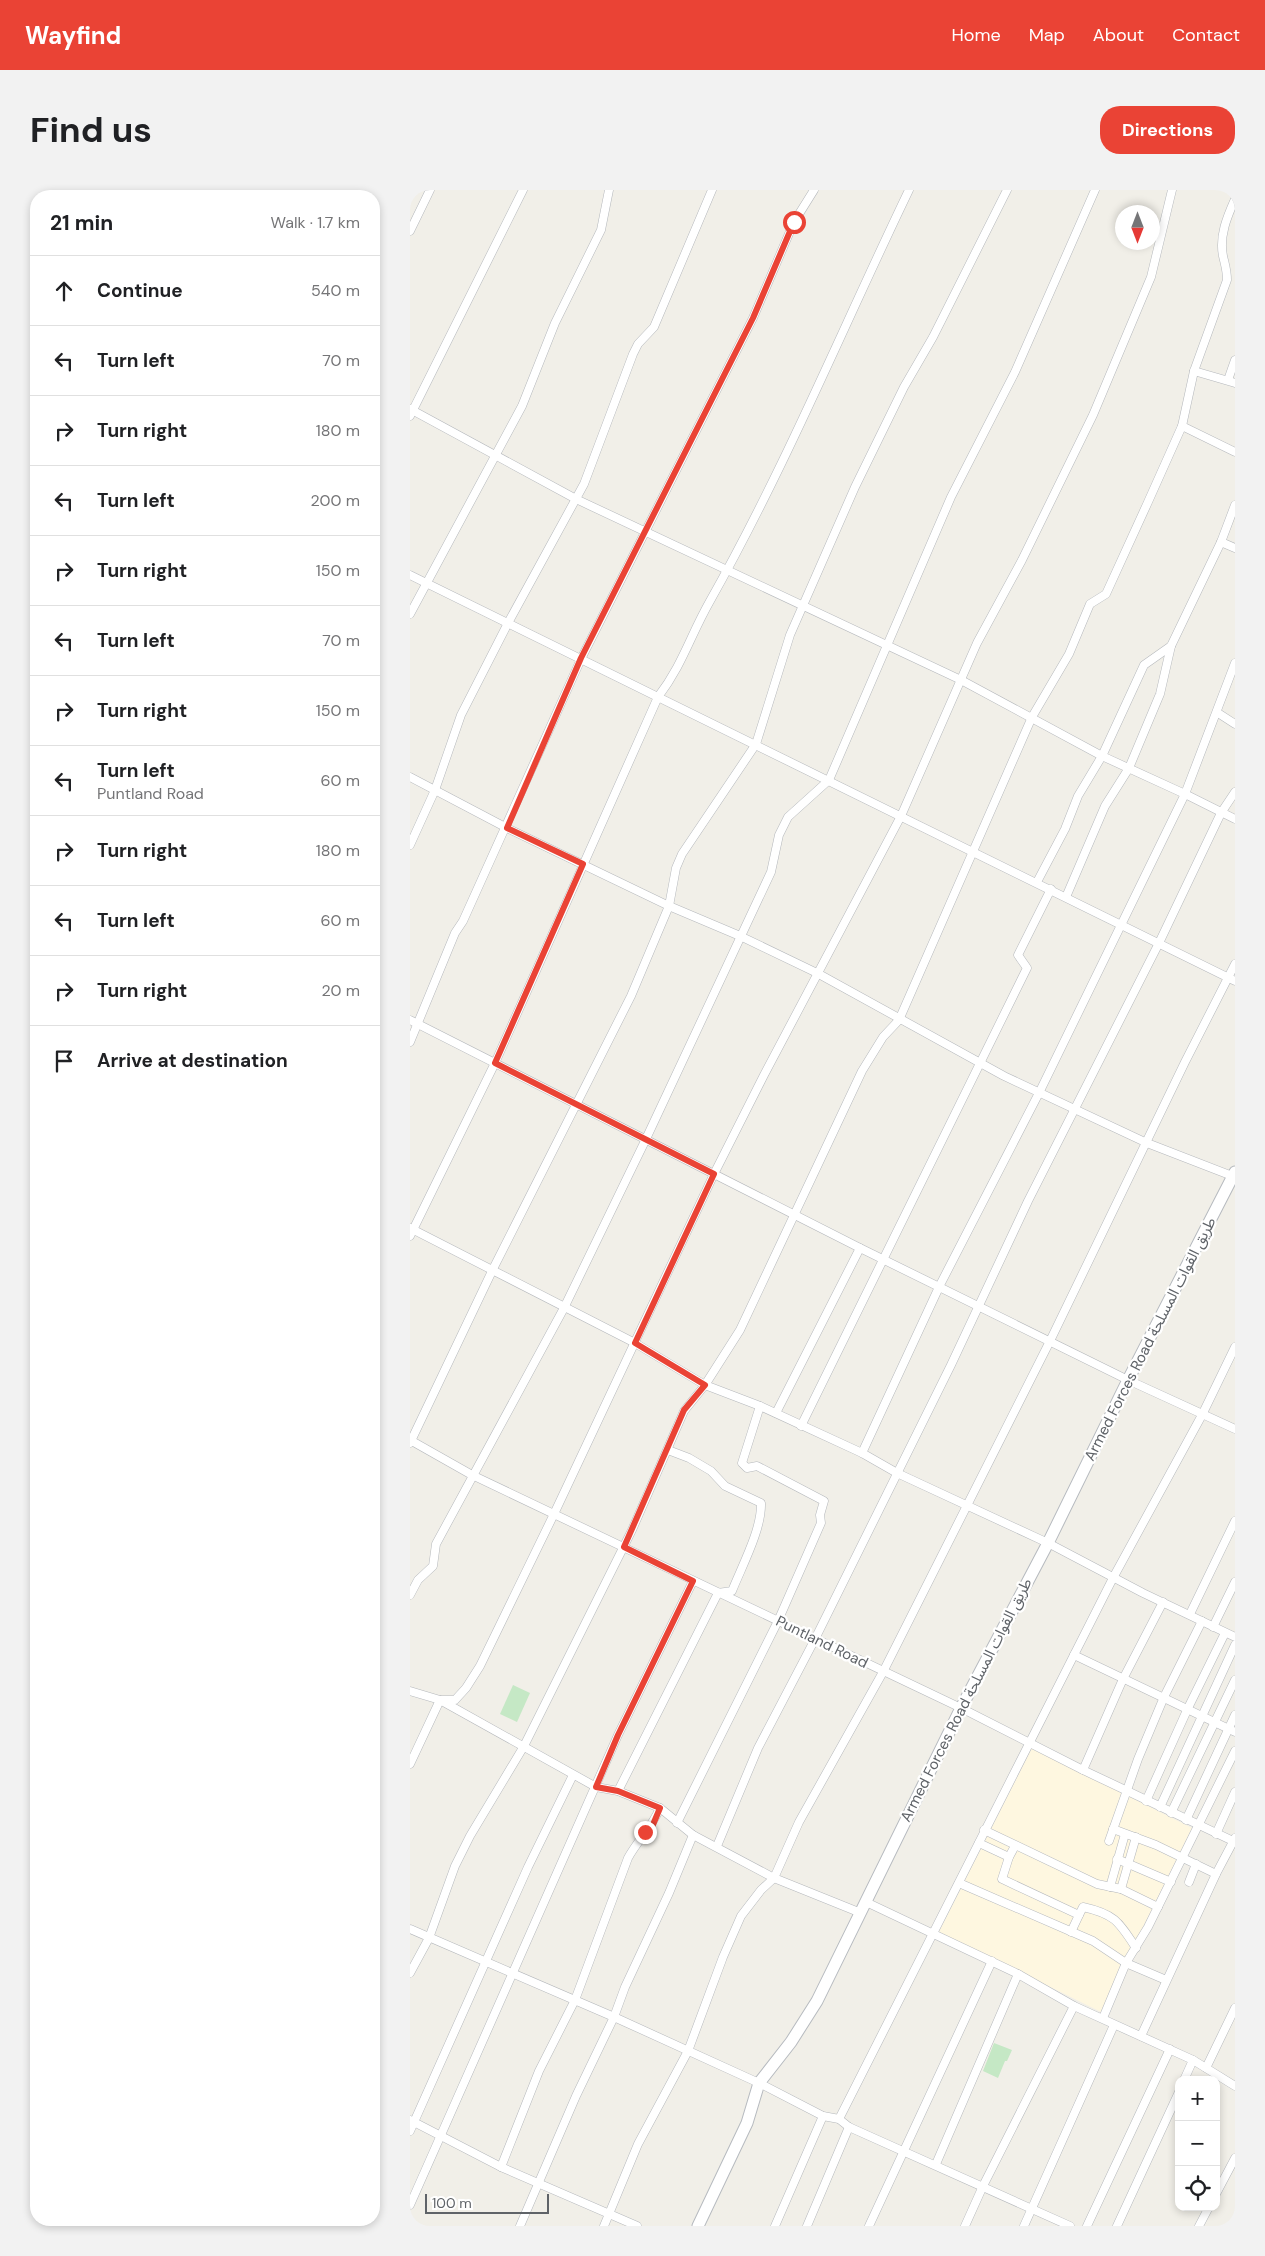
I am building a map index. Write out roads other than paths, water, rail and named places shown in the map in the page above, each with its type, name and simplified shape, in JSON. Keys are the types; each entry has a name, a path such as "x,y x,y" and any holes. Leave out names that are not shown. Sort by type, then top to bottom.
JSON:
{"street":[{"path":"410,230 430,190"},
{"path":"523,190 411,412 645,532 728,569 961,680 1102,756 1185,794 1235,820"},
{"path":"410,614 522,406 555,323 601,230 610,190"},
{"path":"410,845 435,790 461,715 592,467 633,354 638,344 657,322 712,190"},
{"path":"410,1042 455,933 463,921 507,828 581,658 753,318 794,222 814,190"},
{"path":"909,190 798,432 728,569 700,618 675,675 658,697 495,1063 411,1231 493,1269 564,1308 635,1343 705,1385 760,1406 862,1453 897,1473 1048,1543 1113,1578 1235,1637"},
{"path":"410,1441 493,1269 630,996 669,906 676,868 682,854 756,744 790,634 880,434 933,337 1007,190"},
{"path":"410,1595 418,1580 433,1566 436,1544 564,1308 771,872 779,835 788,817 829,780 951,498 1015,372 1095,190"},
{"path":"440,1700 455,1700 466,1688 480,1666 554,1514 714,1174 901,816 977,643 1022,560 1093,415 1121,352 1151,277 1172,190"},
{"path":"410,1973 429,1938 455,1866 487,1805 524,1746 624,1547 684,1410 705,1385 740,1330 793,1214 862,1072 883,1037 899,1020 1032,717 1069,654 1090,604 1106,594 1182,426 1194,371 1227,280 1227,268 1223,256 1223,225 1235,199"},
{"path":"1194,371 1232,381 1235,360"},
{"path":"1182,426 1235,452"},
{"path":"1066,897 1105,806 1129,768 1160,694 1171,646 1222,542 1235,505"},
{"path":"1222,542 1235,548"},
{"path":"410,575 1232,979"},
{"path":"1037,882 1065,829 1078,796 1102,756 1144,665 1171,646"},
{"path":"862,1453 940,1285 1040,1091 1185,794 1218,713 1235,663"},
{"path":"1218,713 1235,724"},
{"path":"410,777 507,828 669,906 740,936 817,974 978,1063 1040,1091 1074,1110 1147,1143 1234,1175"},
{"path":"717,1846 758,1748 815,1639 980,1307 1028,1201 1159,943 1221,813 1235,792"},
{"path":"801,1426 978,1063 1027,968 1018,955 1051,889"},
{"path":"604,2226 638,2144 688,2051 723,1957 741,1916 761,1890 774,1878 799,1822 883,1672 1050,1341 1185,1062 1232,979 1235,964"},
{"path":"410,1020 860,1248 940,1285 980,1307 1128,1380 1235,1429"},
{"name":"Armed Forces Road طريق القوات المسلحة","path":"698,2226 747,2123 759,2083 791,2042 818,2001 960,1708 1048,1543 1128,1380 1234,1175"},
{"path":"776,1413 860,1248"},
{"path":"839,2119 1113,1578 1202,1415 1235,1347"},
{"path":"677,1823 778,1621 821,1523 820,1515 824,1501 757,1466 747,1468 742,1462 760,1406"},
{"name":"Puntland Road","path":"410,1441 472,1475 960,1708 1146,1801 1234,1841"},
{"path":"618,1791 718,1593 732,1591 755,1533 761,1503 725,1486 711,1471 689,1458 668,1450"},
{"path":"1190,1614 1235,1521"},
{"path":"410,2206 618,1735 693,1581"},
{"path":"1213,1627 1235,1582"},
{"path":"1083,1770 1123,1679 1162,1602"},
{"path":"1109,1841 1164,1698 1202,1621"},
{"path":"1146,1801 1188,1708 1226,1633"},
{"path":"1160,1807 1235,1645"},
{"path":"1074,1655 1232,1730"},
{"path":"1171,1813 1235,1680"},
{"path":"410,1691 440,1700 596,1787 618,1791 660,1808 693,1835 717,1846 774,1878 861,1913"},
{"path":"410,1764 440,1700"},
{"path":"1186,1820 1232,1730 1235,1714"},
{"path":"1102,2018 1126,1964 1171,1882 1235,1751"},
{"path":"410,2131 412,2121 487,1962 528,1867 573,1775"},
{"path":"1216,1834 1235,1792"},
{"path":"501,2167 539,2071 575,2000 628,1858 636,1844 652,1827 660,1808"},
{"path":"984,1830 1015,1846 1110,1887 1121,1889 1158,1907"},
{"path":"1113,1830 1136,1837 1183,1857 1216,1874"},
{"path":"1110,1887 1125,1834"},
{"path":"520,2226 540,2184 576,2096 614,2017 625,1987 669,1893 693,1835"},
{"path":"1121,1889 1136,1837"},
{"path":"1141,2036 1216,1874 1234,1841"},
{"path":"980,1843 1009,1857"},
{"path":"1015,1846 1009,1857 1002,1879 1079,1915"},
{"path":"1117,1859 1171,1882"},
{"path":"1189,1882 1196,1864"},
{"path":"959,1883 1093,1941 1126,1964 1166,1980"},
{"path":"866,1902 992,1961 1074,2006 1193,2060 1235,2086"},
{"path":"1071,1932 1083,1907 1112,1916 1121,1924 1136,1948"},
{"path":"410,1929 614,2017 759,2083 823,2116 839,2119 849,2127 903,2152 936,2164 1070,2226"},
{"path":"869,2226 992,1961"},
{"path":"936,2164 1018,1974"},
{"path":"965,2226 982,2186 1074,2006"},
{"path":"1206,2068 1235,2008"},
{"path":"1024,2226 1114,2025"},
{"path":"1086,2226 1170,2049"},
{"path":"1186,2076 1193,2060"},
{"path":"1116,2226 1175,2101"},
{"path":"776,2226 823,2116"},
{"path":"412,2121 439,2137 501,2167 637,2226"},
{"path":"807,2226 849,2127"},
{"path":"1220,2186 1235,2158"},
{"path":"1199,2226 1207,2211"}]}
